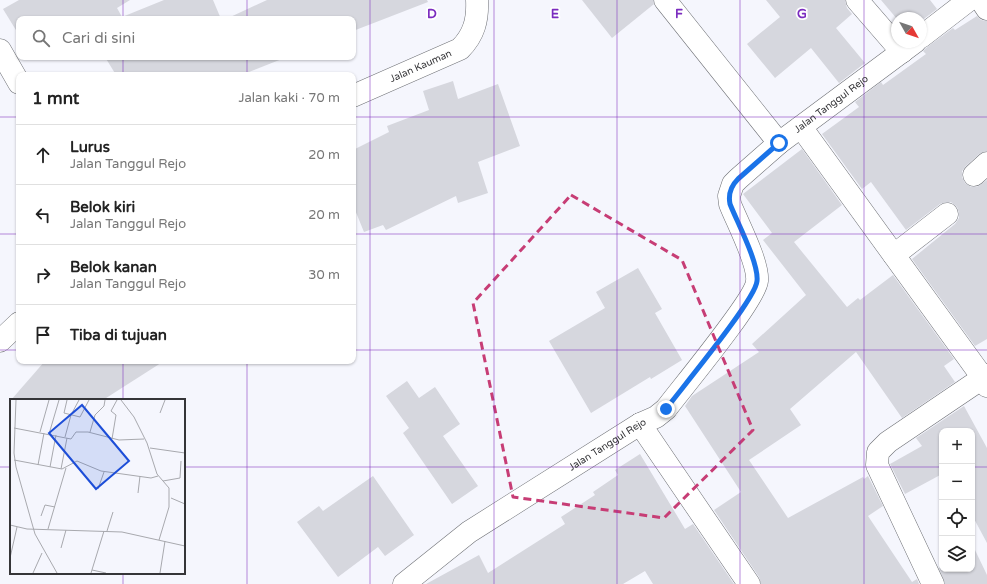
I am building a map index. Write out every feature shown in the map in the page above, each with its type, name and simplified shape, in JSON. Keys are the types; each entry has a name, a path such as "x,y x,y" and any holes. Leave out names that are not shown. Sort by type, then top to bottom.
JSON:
{"street":[{"name":"Jalan Kauman","path":"356,95 460,50 469,40 474,29 478,14 477,0"},
{"path":"665,0 779,143"},
{"path":"857,0 891,31"},
{"path":"927,32 969,0"},
{"path":"981,0 987,8"},
{"name":"Jalan Tanggul Rejo","path":"404,584 469,532 640,424 656,417 666,409 736,317 757,282 757,269 730,204 729,196 733,184 779,143 907,48"},
{"path":"0,50 16,78"},
{"path":"800,127 986,380 888,442 878,452 877,466 933,584"},
{"path":"894,255 947,214"},
{"path":"0,341 16,326"},
{"path":"640,424 749,584"}],"highlighted area":[{"path":"571,195 682,260 753,430 664,518 513,497 473,303"}],"building":[{"path":"19,0 130,0 117,8 121,16 16,16 16,30 3,9"},
{"path":"164,0 213,0 220,16 124,16"},
{"path":"267,0 427,0 428,2 356,30 356,16 232,16"},
{"path":"582,0 653,0 654,4 612,38"},
{"path":"766,0 845,0 847,8 852,14 836,28 865,63 839,83 811,48 775,78 747,44 780,17"},
{"path":"881,0 930,0 937,9 927,16 927,12 891,12"},
{"path":"977,16 981,20 987,21 987,151 979,154 962,171 962,177 965,183 971,187 977,187 987,180 987,339 975,346 912,259 955,224 959,218 957,207 951,202 940,204 906,230 871,182 862,189 822,134 859,107 855,102 881,82 883,85 926,54 923,51 926,48 953,28 955,30"},
{"path":"107,60 279,60 249,72 114,72"},
{"path":"453,81 458,99 498,84 520,146 478,162 488,193 458,203 456,196 386,230 383,225 364,232 356,212 356,148 389,132 387,126 429,110 423,91"},
{"path":"802,149 842,205 794,242 847,307 858,298 860,300 893,275 954,359 944,366 955,382 902,418 856,352 790,409 801,425 749,460 788,518 863,477 864,479 868,476 883,506 868,516 912,582 917,579 919,584 761,584 759,577 714,510 741,492 685,406 692,396 759,352 752,344 806,295 763,240 772,233 743,194"},
{"path":"638,268 662,309 655,313 682,360 651,379 650,377 591,413 549,341 605,308 596,292"},
{"path":"42,364 159,364 105,399 12,399"},
{"path":"407,381 419,398 435,387 460,424 443,436 478,486 452,504 403,433 409,428 386,396"},
{"path":"964,406 987,448 987,543 975,521 975,428 939,428 939,476 905,494 890,464 922,446 916,438"},
{"path":"640,454 685,529 693,524 734,584 653,584 645,571 623,584 426,584 479,555 488,573 565,524 561,517 595,495 593,492 618,475 615,470"},
{"path":"373,476 414,535 385,556 378,547 338,577 297,522 319,506 323,511"},
{"path":"975,550 987,575 987,584 945,584 940,572 975,572"}],"route":[{"path":"666,409 736,317 749,298 757,282 757,269 730,204 729,196 733,184 779,143"}]}
